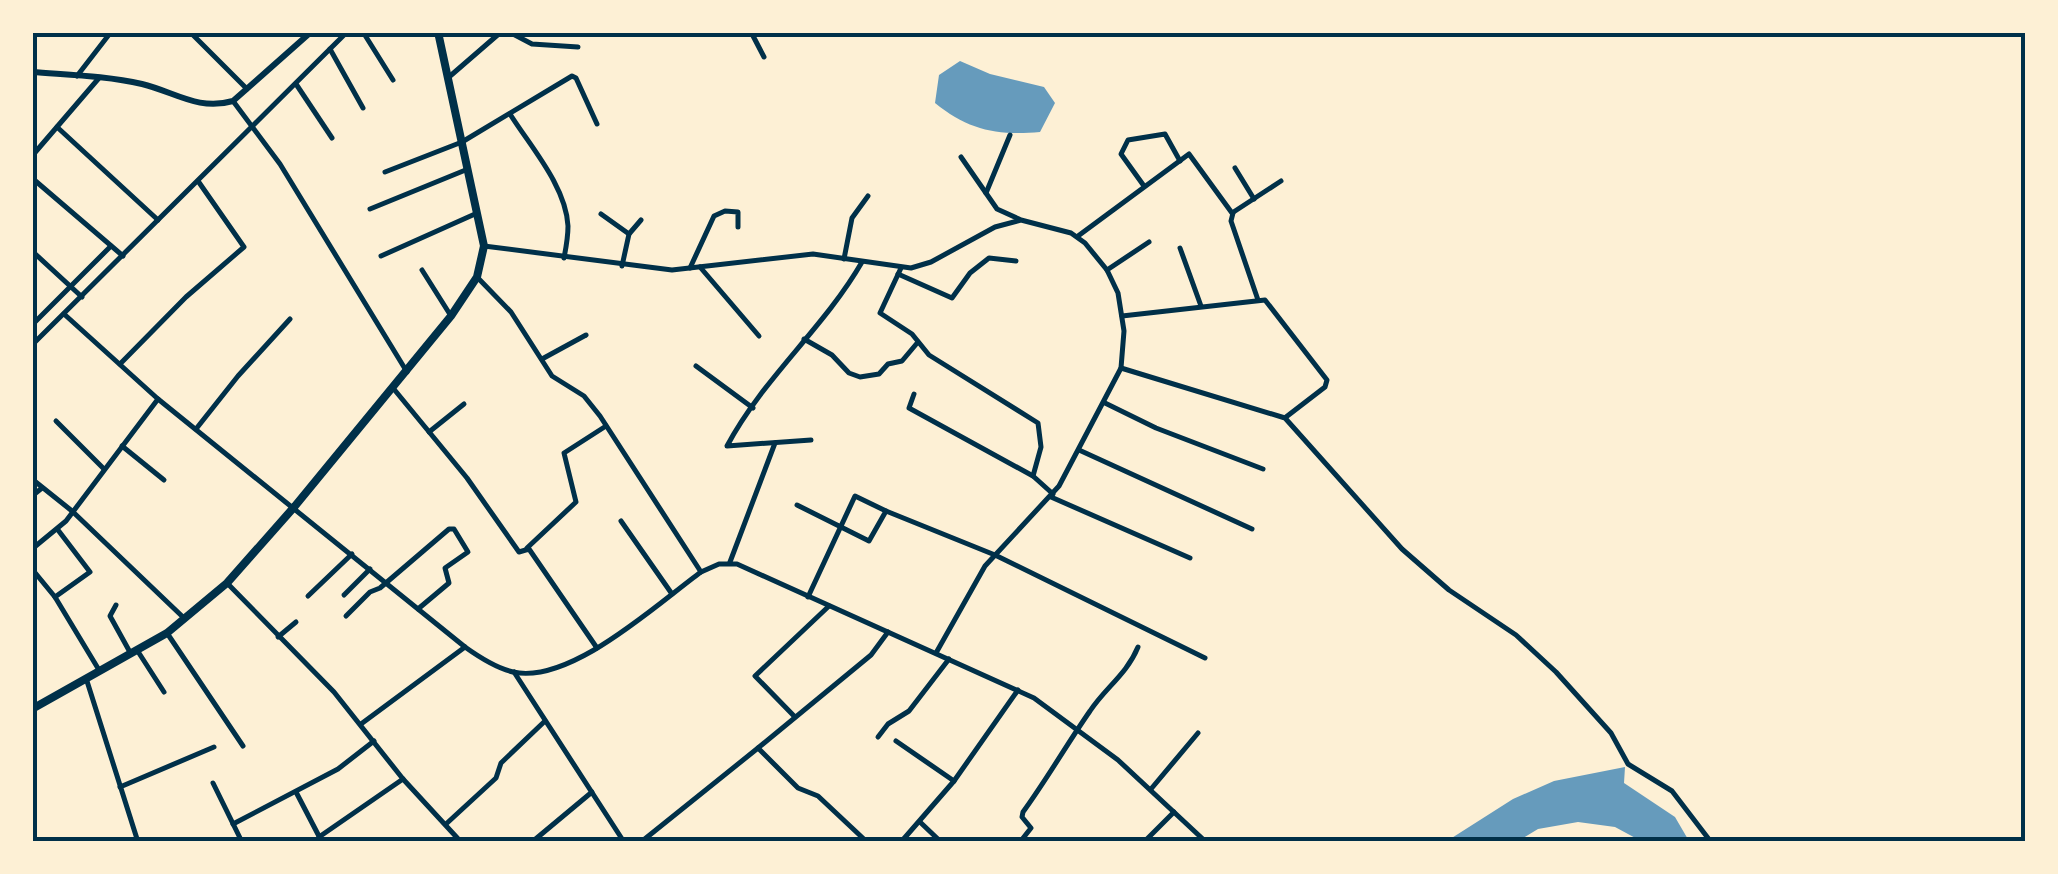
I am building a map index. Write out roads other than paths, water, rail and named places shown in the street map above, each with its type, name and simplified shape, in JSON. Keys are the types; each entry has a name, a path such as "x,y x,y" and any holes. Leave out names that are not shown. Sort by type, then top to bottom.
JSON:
{"highway":[{"path":"34,704 167,633 226,584 407,372 477,277 484,246 438,32"}],"main road":[{"path":"32,72 140,83 204,105 233,101 300,36 311,32"}],"street":[{"path":"32,40 37,32"},
{"path":"76,76 110,32"},
{"path":"190,32 246,89"},
{"path":"32,345 347,32"},
{"path":"363,32 393,80"},
{"path":"449,78 501,32"},
{"path":"509,32 526,42 578,47"},
{"path":"751,32 764,57"},
{"path":"330,49 363,108"},
{"path":"385,172 462,142 574,76 597,124"},
{"path":"32,156 99,78"},
{"path":"296,84 332,138"},
{"path":"233,101 254,126 407,372"},
{"path":"510,114 562,202 568,224 564,258"},
{"path":"57,128 158,221"},
{"path":"1144,186 1121,154 1128,140 1165,134 1180,160"},
{"path":"986,192 1010,135"},
{"path":"1078,236 1189,154 1232,213"},
{"path":"936,653 980,575 1052,496 1122,368 1122,316 1118,292 1107,270 1078,236 1021,220 997,208 961,157"},
{"path":"1235,168 1254,200"},
{"path":"370,209 468,169"},
{"path":"32,178 123,256"},
{"path":"1258,300 1230,221 1232,213 1281,181"},
{"path":"120,364 186,297 244,247 198,182"},
{"path":"844,259 852,218 868,196"},
{"path":"690,268 714,216 725,211 738,212 738,227"},
{"path":"381,256 478,213"},
{"path":"601,214 629,234"},
{"path":"622,266 629,234 642,220"},
{"path":"900,271 923,266 981,234 1021,220"},
{"path":"1107,270 1149,242"},
{"path":"45,333 33,324 111,246"},
{"path":"484,246 672,270 814,254 900,271 952,298 970,273 989,258 1016,262"},
{"path":"1180,248 1200,306"},
{"path":"32,252 82,297"},
{"path":"811,440 728,446 804,339 840,301 862,262"},
{"path":"700,267 759,336"},
{"path":"422,270 451,316"},
{"path":"900,271 880,314 912,334 929,356 1038,422 1041,447 1033,476"},
{"path":"477,277 511,312 556,379 584,396 702,572"},
{"path":"1122,316 1265,300 1327,380 1325,387 1285,418"},
{"path":"64,314 158,399 465,647 514,672 624,842"},
{"path":"196,429 290,319"},
{"path":"542,358 586,335"},
{"path":"804,339 860,377 879,374 888,364 902,361 918,342"},
{"path":"696,366 753,408"},
{"path":"1122,368 1285,418 1402,549 1449,590 1516,635 1556,672 1611,733 1628,764 1672,791 1711,842"},
{"path":"393,388 519,552 576,502 564,453 606,426"},
{"path":"914,394 910,408 1033,476 1052,496 1190,558"},
{"path":"32,550 57,529 158,399"},
{"path":"1105,403 1156,428 1263,469"},
{"path":"429,432 464,404"},
{"path":"56,422 104,469"},
{"path":"730,563 775,443"},
{"path":"122,446 164,480"},
{"path":"1079,450 1252,529"},
{"path":"32,479 72,511 185,619"},
{"path":"32,496 42,488"},
{"path":"808,596 854,496 995,555 1205,658"},
{"path":"797,505 871,540 886,511"},
{"path":"621,521 672,594"},
{"path":"55,597 90,572 57,529"},
{"path":"346,616 449,529 454,530 468,552 445,569 450,583 418,609"},
{"path":"528,548 597,648"},
{"path":"308,596 352,554"},
{"path":"514,672 559,668 597,648 702,572 730,563 1018,690 1080,730 1206,842"},
{"path":"32,569 55,597 99,670"},
{"path":"344,595 370,569"},
{"path":"226,584 334,692 403,779 461,842"},
{"path":"116,605 110,616 164,692"},
{"path":"795,718 754,676 829,606"},
{"path":"278,637 296,622"},
{"path":"641,842 871,655 888,632"},
{"path":"167,633 243,746"},
{"path":"361,724 465,647"},
{"path":"1025,840 1032,826 1022,817 1023,812 1091,709 1120,678 1138,647"},
{"path":"878,737 888,724 910,711 949,659"},
{"path":"86,678 138,842"},
{"path":"912,842 903,839 954,781 1018,690"},
{"path":"446,824 496,778 501,763 545,722"},
{"path":"1150,789 1198,733"},
{"path":"896,741 954,781"},
{"path":"234,824 338,769 374,742"},
{"path":"120,787 214,747"},
{"path":"758,748 798,788 818,796 867,842"},
{"path":"296,792 320,840 403,779"},
{"path":"213,784 242,842"},
{"path":"532,842 592,792"},
{"path":"1144,842 1174,812"},
{"path":"920,822 941,842"}],"water":[{"path":"960,61 990,74 1044,87 1055,103 1040,132 984,129 935,103 939,75"},
{"path":"1625,767 1624,783 1675,817 1689,841 1641,841 1615,827 1578,822 1538,829 1518,841 1447,841 1513,799 1554,781"}]}
